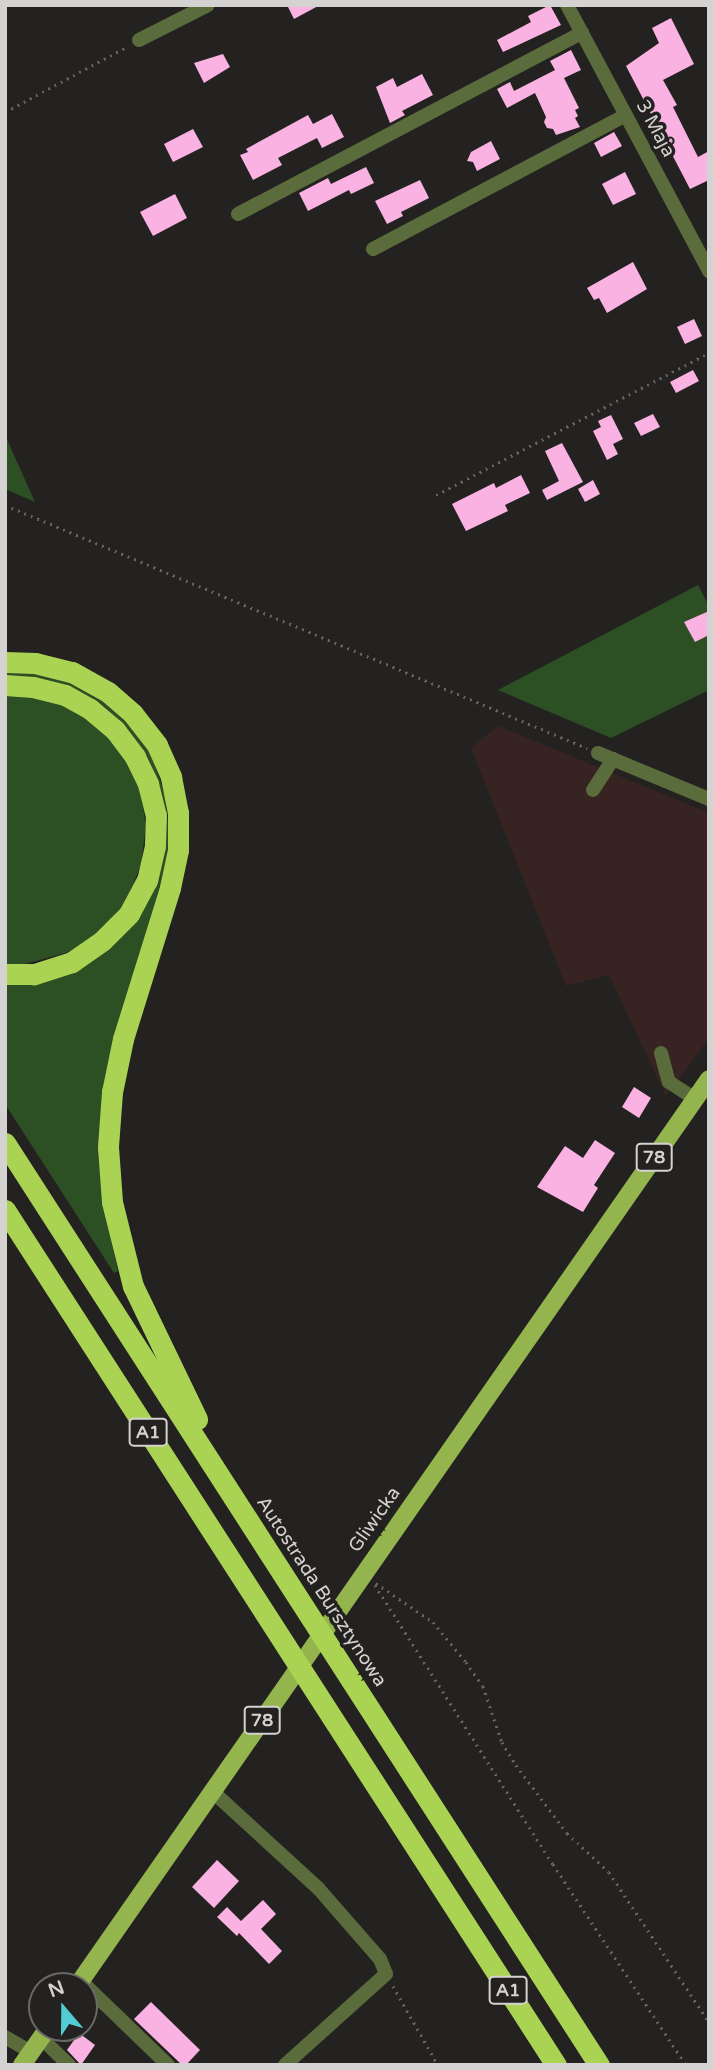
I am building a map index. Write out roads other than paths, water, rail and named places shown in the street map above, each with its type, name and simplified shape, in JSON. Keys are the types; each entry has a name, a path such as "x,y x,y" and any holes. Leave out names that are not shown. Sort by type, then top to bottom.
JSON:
{"highway":[{"path":"5,662 35,663 72,672 108,692 134,714 157,745 171,777 178,812 178,850 170,888 123,1039 112,1092 108,1147 112,1202 123,1254 148,1323 249,1521"},
{"path":"5,685 33,687 65,695 90,709 115,730 135,757 148,784 156,815 155,846 147,880 129,914 102,941 72,962 34,974 5,974"},
{"name":"Autostrada Bursztynowa","path":"5,1143 599,2065"},
{"name":"A1","path":"8,1216 556,2065"}],"main road":[{"name":"Gliwicka","path":"87,1972 709,1079"}],"street":[{"path":"139,40 208,5"},
{"name":"3 Maja","path":"567,5 709,271"},
{"path":"238,214 582,33"},
{"path":"373,249 626,115"},
{"path":"598,752 709,799"},
{"path":"593,790 613,759"},
{"path":"661,1053 669,1082 695,1099"},
{"path":"212,1791 318,1888 380,1959 386,1974 285,2065"},
{"path":"98,2001 168,2065"},
{"path":"5,2037 35,2046 69,2065"}]}
